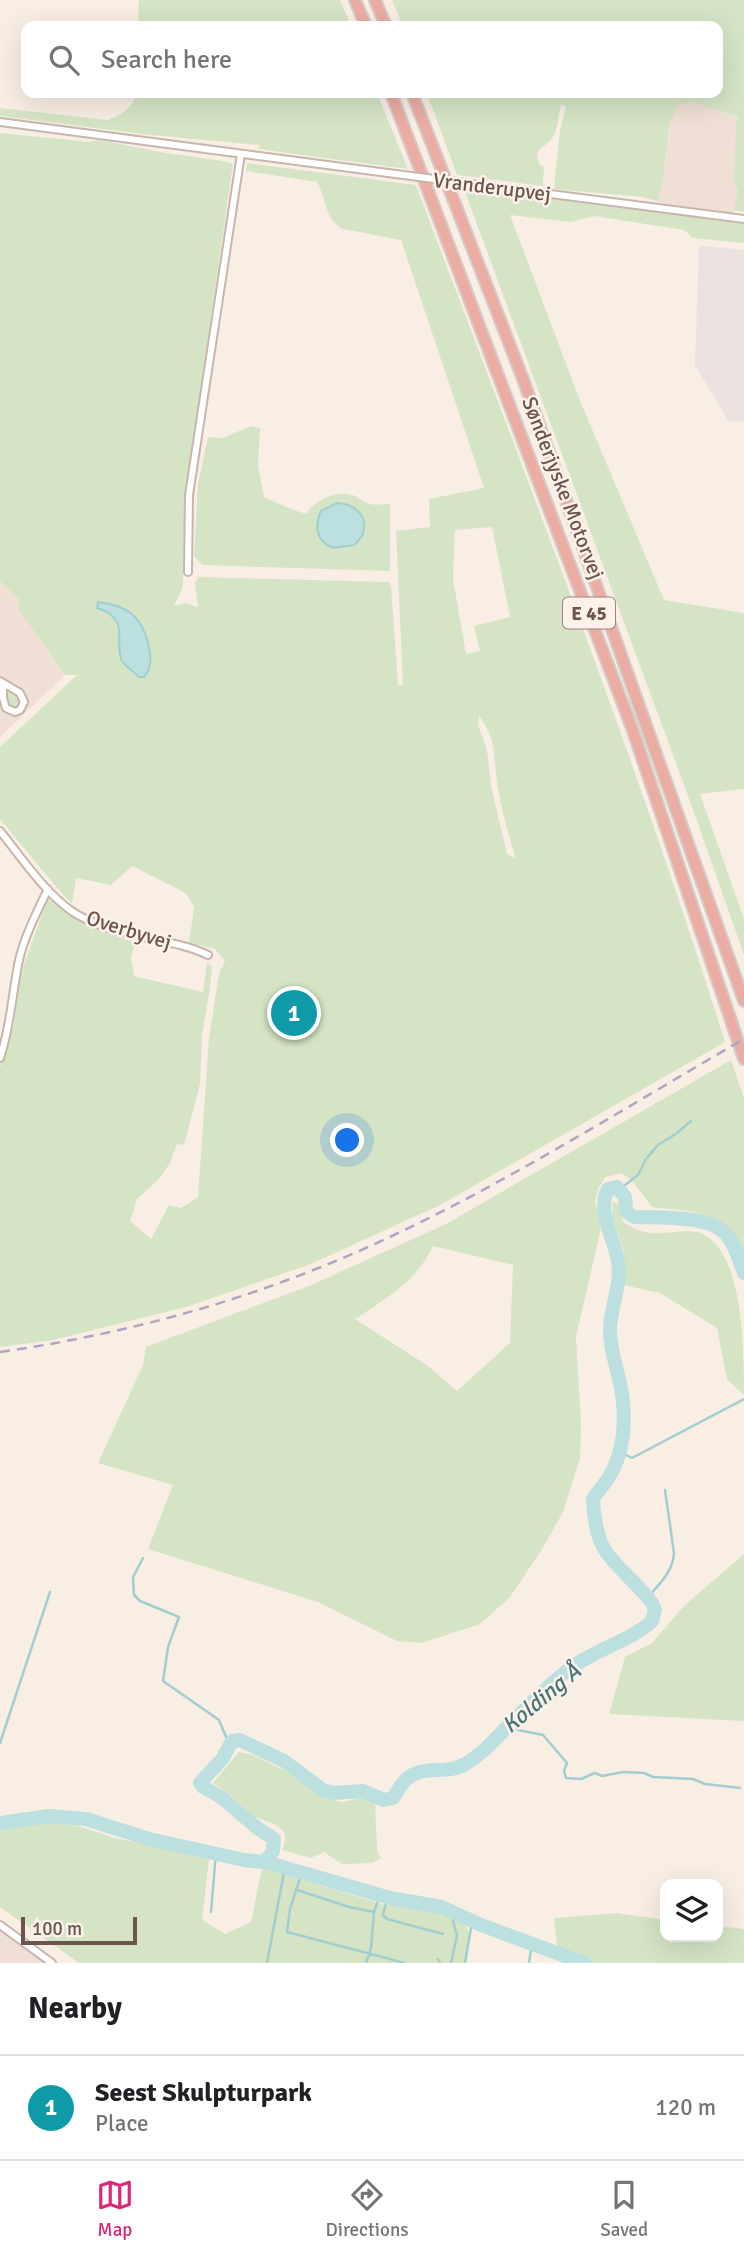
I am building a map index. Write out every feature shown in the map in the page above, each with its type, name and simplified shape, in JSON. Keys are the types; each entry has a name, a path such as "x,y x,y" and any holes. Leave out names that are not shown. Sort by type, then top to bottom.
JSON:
{"highway":[{"path":"355,0 364,21"},
{"path":"376,0 384,21"},
{"name":"Sønderjyske Motorvej","path":"393,98 632,728 744,1059"},
{"name":"Sønderjyske Motorvej","path":"414,98 523,379 744,1001"}],"street":[{"name":"Vranderupvej","path":"0,122 744,219"},
{"path":"188,572 189,495 241,154"},
{"path":"1,683 20,693 24,702 20,710 15,712 6,708 1,683"},
{"name":"Overbyvej","path":"0,831 48,889 87,920 208,955"},
{"path":"0,1058 7,1035 19,960 31,924 48,889"},
{"path":"0,1925 52,1963"}],"shaded area":[{"path":"690,102 740,118 734,182 738,191 733,218 661,208 657,201 662,186 672,115 677,106"},
{"path":"699,246 744,250 744,421 729,422 695,365"},
{"path":"0,581 19,599 47,650 65,675 0,737"},
{"path":"0,1921 27,1940 58,1963 0,1963"}],"green space":[{"path":"139,0 340,0 349,21 138,21"},
{"path":"392,0 744,0 744,212 734,210 738,191 734,182 736,123 739,117 690,102 677,106 670,123 662,186 657,201 642,197 554,189 560,130 566,107 561,104 554,134 537,154 539,164 544,168 543,186 457,175 429,98 723,98 723,21 401,21"},
{"path":"135,98 379,98 408,169 258,149 259,145 0,116 0,108 108,120 130,107"},
{"path":"0,133 90,142 98,140 223,161 233,164 185,497 183,587 174,606 186,603 198,607 195,582 199,577 389,582 398,685 403,685 396,531 430,527 429,499 484,488 401,240 343,229 337,225 329,214 317,182 246,171 247,163 416,185 615,718 725,1042 442,1204 311,1264 186,1307 53,1340 0,1347 0,1067 14,1025 21,973 48,898 89,924 135,943 131,957 134,976 203,992 207,963 212,966 202,1035 200,1084 184,1145 177,1144 170,1163 158,1180 137,1199 130,1221 151,1239 169,1205 181,1208 198,1197 209,1038 219,974 225,961 215,949 189,943 194,907 186,893 132,866 111,885 76,878 72,903 0,819 0,747 77,675 65,675 18,608 19,599 0,581","holes":["492,527 510,617 474,626 480,651 466,654 453,579 455,530","479,716 492,742 500,798 516,859 507,854 491,786 487,750 478,724"]},
{"path":"464,189 744,224 744,243 693,238 684,230 594,216 571,222 510,215 579,398 664,600 744,613 744,789 700,794 744,919 744,955 690,801"},
{"path":"251,426 260,428 258,466 264,497 291,509 306,514 320,501 339,494 354,496 369,504 390,504 390,571 202,565 194,556 198,484 208,437 223,438","holes":["321,511 366,524 366,530 360,540 328,546"]},
{"path":"8,689 21,698 21,706 14,709 6,704"},
{"path":"731,1060 744,1098 744,1257 735,1236 719,1221 698,1213 652,1207 633,1182 622,1173 605,1177 595,1201 601,1228 576,1337 581,1424 580,1458 563,1512 544,1546 510,1597 480,1624 422,1643 397,1641 318,1602 148,1549 173,1485 98,1463 143,1365 146,1347 309,1286 446,1224","holes":["433,1246 513,1265 510,1343 457,1391 428,1366 355,1319 409,1279"]},
{"path":"613,1202 618,1204 624,1223 634,1228 650,1233 697,1232 713,1241 724,1256 733,1277 742,1327 744,1395 727,1379 717,1328 660,1293 623,1285 624,1255 613,1219"},
{"path":"744,1554 744,1721 609,1714 625,1657 652,1643 685,1605"},
{"path":"239,1752 253,1755 300,1778 325,1798 342,1802 362,1798 375,1801 377,1851 381,1858 372,1863 342,1864 324,1852 311,1858 282,1850 285,1841 281,1829 251,1814 213,1783"},
{"path":"42,1822 69,1823 115,1838 209,1858 202,1920 225,1934 251,1922 262,1868 385,1905 399,1904 453,1913 460,1918 469,1932 465,1963 79,1963 0,1907 0,1827 22,1827"},
{"path":"617,1913 660,1919 660,1942 723,1942 723,1927 744,1929 744,1963 584,1963 558,1954 554,1918"}],"water":[{"path":"337,503 353,508 363,518 364,531 354,545 333,548 323,542 318,533 321,511"},
{"path":"98,602 122,608 138,621 146,637 150,655 148,671 144,677 139,677 122,661 118,625 108,613 97,608"}],"waterway":[{"path":"620,1189 638,1175 646,1159 658,1145 691,1121"},
{"name":"Kolding Å","path":"265,1862 273,1851 274,1839 200,1783 223,1758 232,1741 240,1740 284,1761 323,1790 334,1793 363,1791 384,1800 393,1798 404,1782 415,1773 451,1769 471,1760 568,1670 634,1634 652,1621 655,1610 652,1603 603,1547 594,1513 593,1499 614,1468 624,1426 622,1394 610,1339 619,1271 605,1216 608,1189 617,1187 625,1197 626,1211 634,1217 695,1220 717,1227 731,1242 744,1273"},
{"path":"620,1452 632,1458 744,1399"},
{"path":"648,1597 665,1577 673,1560 665,1490"},
{"path":"143,1558 133,1577 134,1595 140,1601 179,1617 168,1647 163,1681 219,1720 229,1744"},
{"path":"0,1743 50,1592"},
{"path":"509,1724 518,1730 543,1735 567,1763 564,1771 566,1778 581,1779 595,1773 602,1776 623,1772 644,1773 653,1777 693,1779 705,1784 740,1788"},
{"name":"Kolding Å","path":"0,1823 49,1816 86,1819 149,1839 244,1860 265,1862 390,1898 442,1907 481,1925 584,1963"},
{"path":"211,1912 216,1853"},
{"path":"267,1963 285,1867"},
{"path":"302,1872 290,1909 287,1932 405,1963"},
{"path":"297,1890 374,1912"},
{"path":"366,1963 371,1948 374,1912 380,1895"},
{"path":"390,1898 383,1915 387,1919 443,1934"},
{"path":"451,1963 457,1936 453,1921 457,1913"},
{"path":"465,1963 471,1928 469,1920"},
{"path":"529,1963 532,1943"},
{"path":"438,1959 440,1963"}],"railway":[{"path":"0,1352 82,1338 203,1308 282,1282 376,1244 483,1190 744,1039"}],"place":[{"name":"Seest Skulpturpark","path":"294,1013"}]}
